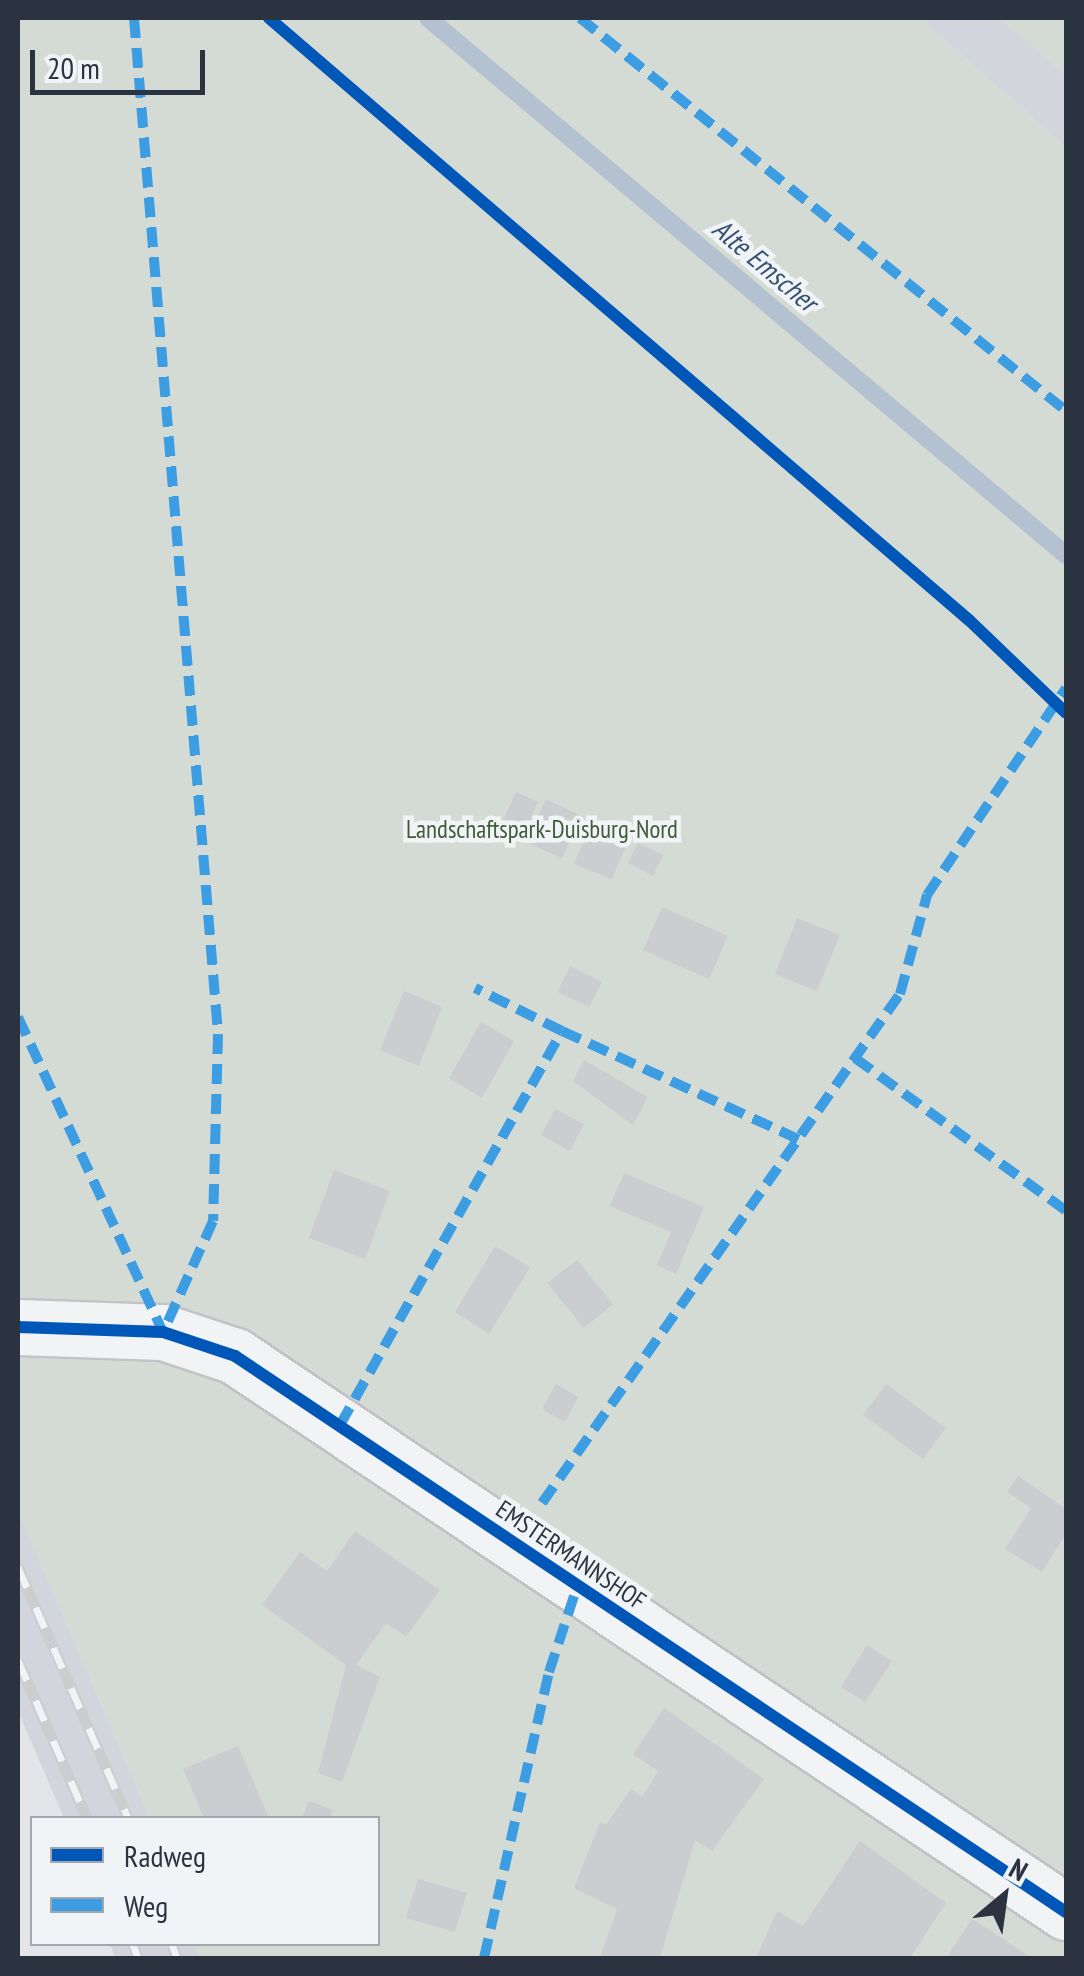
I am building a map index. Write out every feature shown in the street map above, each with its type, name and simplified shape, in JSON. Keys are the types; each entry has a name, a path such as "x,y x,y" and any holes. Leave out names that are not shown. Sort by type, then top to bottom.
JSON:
{"street":[{"name":"EMSTERMANNSHOF","path":"18,1327 163,1332 235,1356 1066,1912"}],"shaded area":[{"path":"919,18 1001,18 1066,75 1066,147"},
{"path":"18,1511 149,1816 63,1816 18,1711"},
{"path":"111,1946 195,1946 199,1958 115,1958"}],"green space":[{"name":"Landschaftspark-Duisburg-Nord","path":"18,18 919,18 1066,147 1066,1958 199,1958 195,1946 380,1946 380,1816 149,1816 18,1511"},
{"path":"1001,18 1066,18 1066,75"}],"building":[{"path":"516,792 538,802 524,834 501,825"},
{"path":"546,799 581,816 562,858 526,842"},
{"path":"592,822 630,837 612,879 574,864"},
{"path":"638,843 663,855 653,876 628,863"},
{"path":"662,907 728,936 709,979 643,950"},
{"path":"797,918 840,935 817,991 775,974"},
{"path":"570,966 602,982 589,1007 558,992"},
{"path":"404,991 442,1007 419,1066 380,1050"},
{"path":"481,1022 514,1041 482,1098 449,1078"},
{"path":"584,1060 648,1097 633,1125 573,1081"},
{"path":"555,1109 584,1124 570,1151 541,1135"},
{"path":"334,1170 390,1191 365,1259 309,1238"},
{"path":"624,1173 704,1207 676,1274 657,1265 671,1232 610,1206"},
{"path":"495,1246 530,1267 489,1334 455,1312"},
{"path":"577,1260 613,1304 584,1328 547,1283"},
{"path":"556,1384 578,1397 565,1422 542,1409"},
{"path":"886,1384 946,1428 923,1459 863,1415"},
{"path":"1018,1476 1066,1509 1066,1534 1042,1572 1005,1549 1031,1508 1007,1492"},
{"path":"355,1531 440,1590 406,1637 386,1623 356,1665 380,1677 342,1782 318,1773 346,1665 262,1605 300,1552 327,1571"},
{"path":"867,1645 892,1661 865,1702 841,1687"},
{"path":"664,1708 764,1779 712,1851 695,1840 660,1958 600,1958 617,1909 574,1888 600,1822 606,1825 631,1789 642,1797 658,1771 633,1754"},
{"path":"238,1746 268,1816 203,1816 183,1769"},
{"path":"309,1801 333,1810 331,1816 303,1816"},
{"path":"860,1841 946,1903 910,1958 756,1958 777,1911 803,1926"},
{"path":"418,1879 467,1893 455,1932 406,1918"},
{"path":"972,1919 988,1929 1032,1958 946,1958"}],"waterway":[{"name":"Alte Emscher","path":"428,18 1066,555"}],"railway":[{"path":"18,1567 127,1816"},
{"path":"18,1660 86,1816"},
{"path":"134,1946 138,1958"},
{"path":"173,1946 177,1958"}],"marked path":[{"path":"134,18 218,1034 213,1221 163,1332"},
{"path":"580,18 1066,411"},
{"path":"542,1503 900,994 927,895 1066,688"},
{"path":"340,1425 562,1031 475,988"},
{"path":"18,1017 163,1332"},
{"path":"562,1031 798,1139"},
{"path":"855,1058 1066,1211"},
{"path":"484,1958 549,1672 577,1587"}],"cycle path":[{"path":"269,18 969,620 1066,713"},
{"path":"18,1327 163,1332 235,1356 1066,1912"}]}
